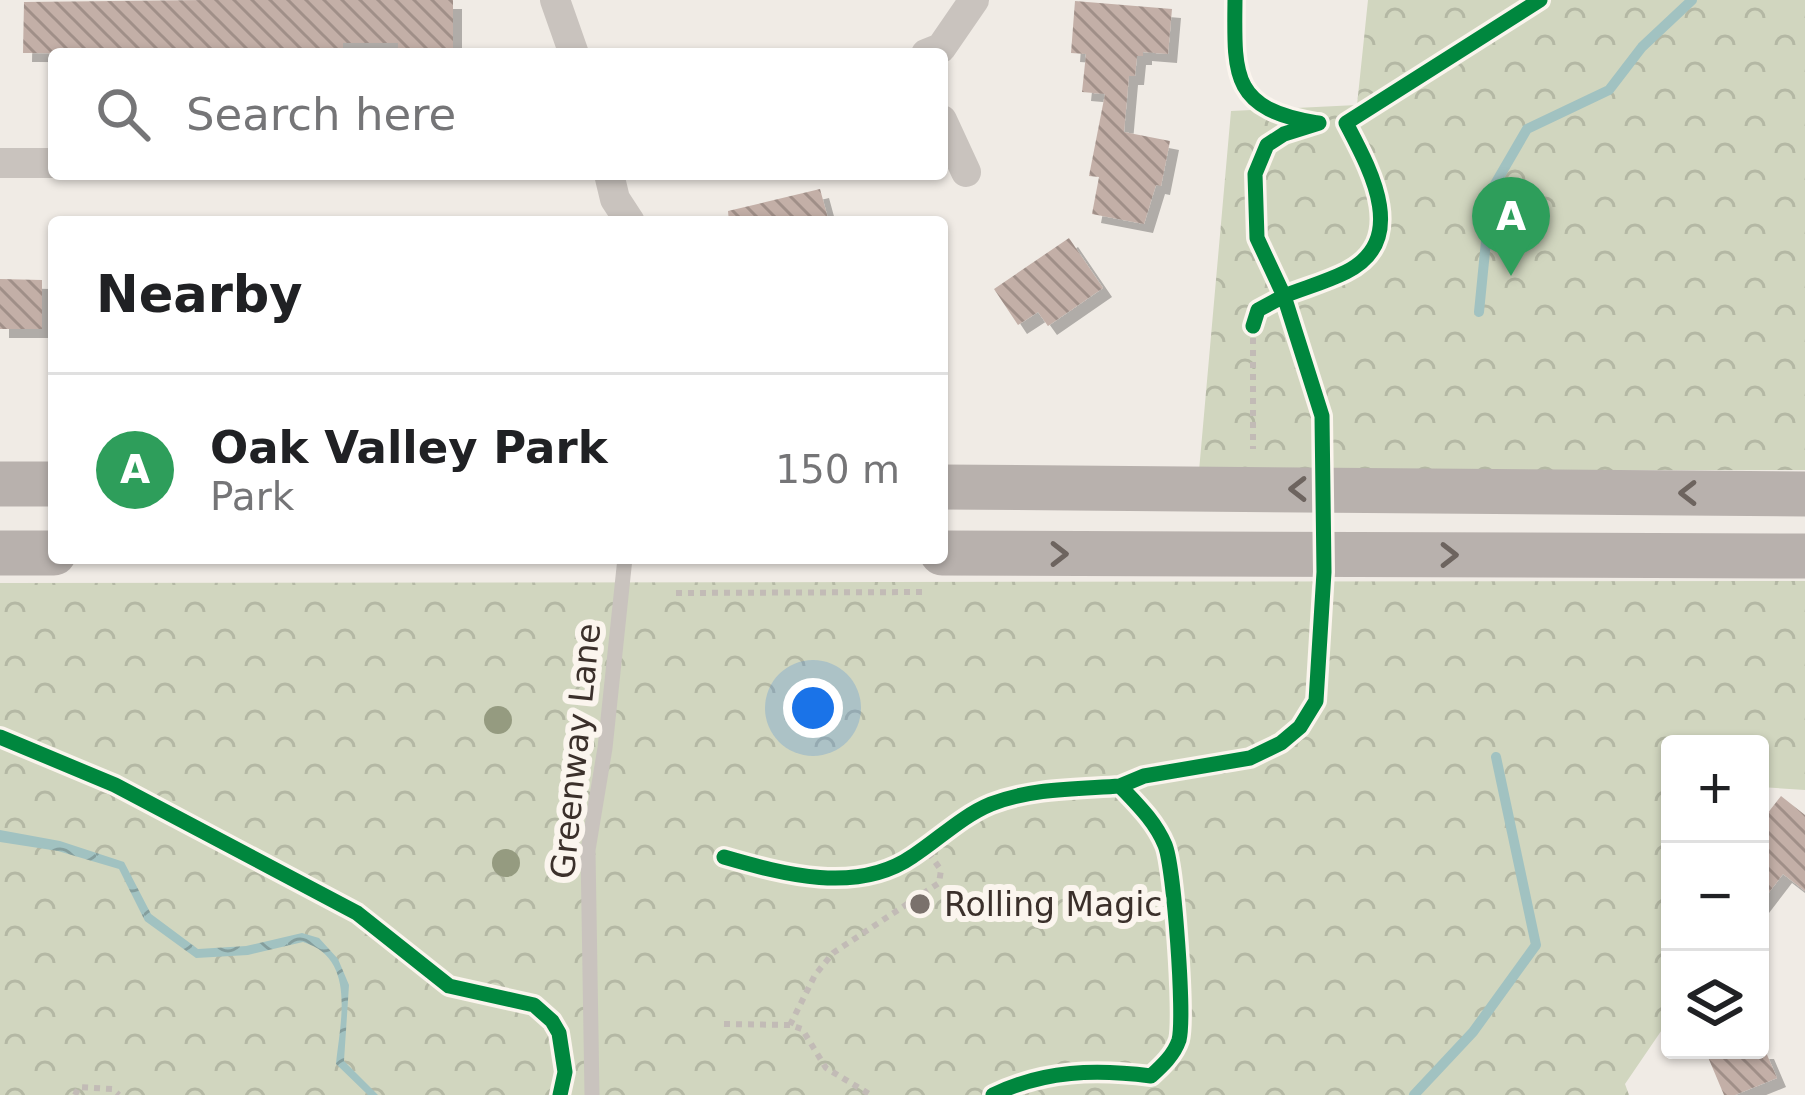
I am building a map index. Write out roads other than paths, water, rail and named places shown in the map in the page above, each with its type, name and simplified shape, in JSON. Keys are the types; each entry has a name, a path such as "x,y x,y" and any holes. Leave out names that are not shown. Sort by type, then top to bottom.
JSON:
{"main road":[{"path":"0,484 48,484"},
{"path":"948,487 1805,494"},
{"path":"0,553 48,553"},
{"path":"948,554 1805,556"}],"street":[{"path":"555,0 572,48"},
{"path":"940,48 974,0"},
{"path":"948,133 966,172"},
{"path":"0,163 48,164"}],"lane":[{"name":"Greenway Lane","path":"592,1095 588,850 605,748 624,564"}],"water":[{"path":"0,830 60,841 124,862 151,914 198,949 246,946 302,933 319,938 338,959 349,985 344,1061 378,1095 368,1095 336,1064 341,993 332,962 320,950 303,942 248,955 196,958 145,921 119,869 58,851 0,842"}],"waterway":[{"path":"1479,312 1491,191 1527,129 1609,90 1642,47 1692,0"},
{"path":"1414,1095 1473,1032 1536,945 1496,757"}],"place":[{"name":"Oak Valley Park","path":"1511,276"},
{"name":"Rolling Magic","path":"920,904"}]}
